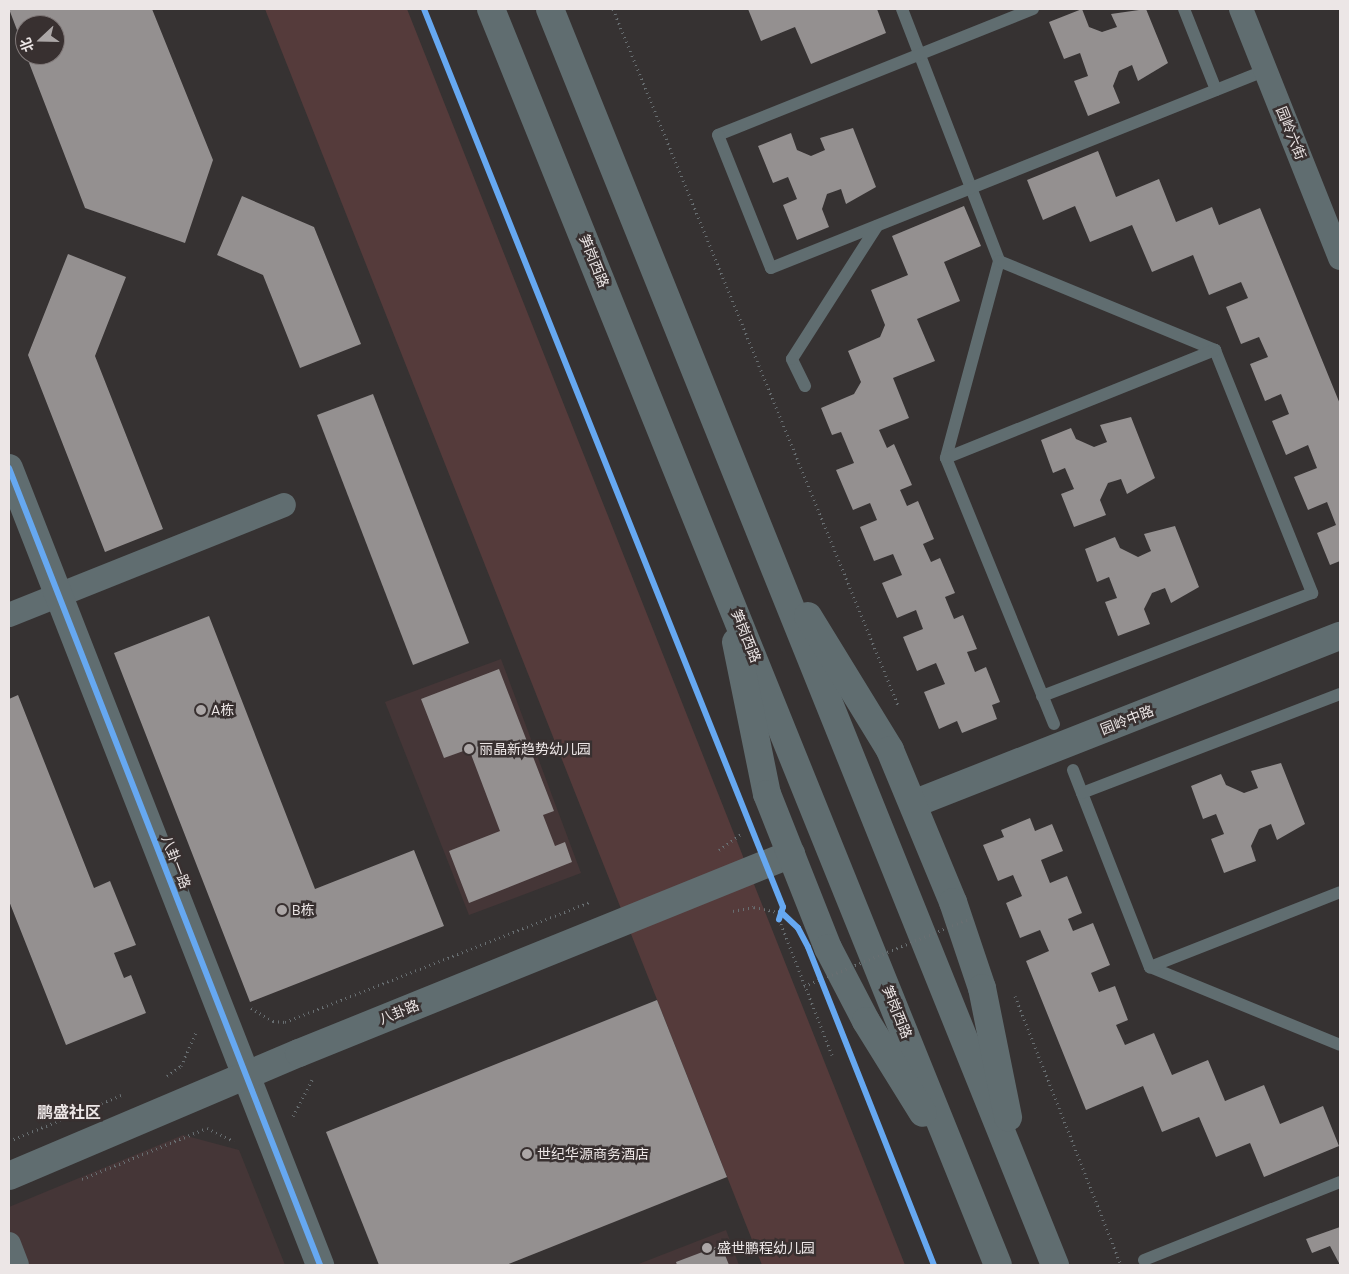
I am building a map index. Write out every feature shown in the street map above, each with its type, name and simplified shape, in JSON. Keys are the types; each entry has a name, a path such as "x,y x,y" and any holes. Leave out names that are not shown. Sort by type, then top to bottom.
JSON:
{"main road":[{"name":"笋岗西路","path":"491,9 725,584 998,1265"},
{"path":"550,9 774,562 1055,1265"},
{"name":"八卦一路","path":"9,468 60,594 245,1076 320,1265"},
{"path":"774,562 890,750 914,804 982,988 999,1057 1015,1163"},
{"path":"725,584 767,794 828,948 866,1021 961,1174"},
{"name":"园岭中路","path":"914,804 1340,636"},
{"name":"八卦路","path":"9,1176 245,1076 791,854"}],"street":[{"name":"园岭六街","path":"1241,9 1340,258"},
{"path":"9,615 284,504"},
{"path":"9,1244 17,1265"}],"lane":[{"path":"902,9 999,261 946,458 1054,724"},
{"path":"1033,9 718,135 771,268 1266,70"},
{"path":"1184,9 1216,90"},
{"path":"805,386 792,359 877,226"},
{"path":"999,261 1215,350 1312,592 1042,696"},
{"path":"946,458 1215,350"},
{"path":"1082,793 1340,694"},
{"path":"1073,770 1150,967 1340,1045"},
{"path":"1150,967 1340,892"},
{"path":"1144,1260 1340,1182"}],"path":[{"path":"424,9 737,792"},
{"path":"613,9 899,707"},
{"path":"708,855 741,834"},
{"path":"251,1007 273,1022 285,1022 598,899"},
{"path":"781,912 788,916"},
{"path":"804,986 973,917"},
{"path":"779,919 832,1055"},
{"path":"819,975 822,984"},
{"path":"1011,988 1121,1265"},
{"path":"159,1079 181,1066 197,1030"},
{"path":"848,1049 934,1265"},
{"path":"9,1141 132,1090"},
{"path":"74,1182 206,1128 234,1141"}],"shaded area":[{"path":"265,9 407,9 905,1265 762,1265"},
{"name":"丽晶新趋势幼儿园","path":"501,659 581,873 469,915 385,702"},
{"path":"183,1135 239,1150 285,1265 9,1265 9,1207"},
{"name":"盛世鹏程幼儿园","path":"726,1230 739,1265 636,1265"}],"building":[{"path":"9,9 152,9 213,160 185,243 85,208 30,65 65,65 65,15 15,15 15,25"},
{"path":"748,9 877,9 886,33 811,64 795,27 761,41"},
{"path":"1082,9 1089,27 1102,32 1117,27 1111,14 1146,9 1168,63 1138,81 1132,65 1119,71 1113,86 1120,103 1088,116 1074,81 1088,76 1080,53 1064,59 1049,22"},
{"path":"853,128 876,187 846,204 841,189 827,194 822,209 829,227 797,240 783,205 797,199 788,177 773,183 758,146 791,133 797,150 811,156 825,150 820,138"},
{"path":"1098,151 1116,197 1159,179 1176,222 1212,207 1219,225 1260,208 1340,404 1340,561 1330,565 1317,533 1336,525 1327,502 1308,510 1294,477 1317,468 1308,445 1286,455 1272,421 1289,414 1281,394 1265,401 1250,364 1268,357 1259,337 1241,344 1226,307 1248,298 1241,282 1209,295 1193,255 1152,272 1132,225 1090,242 1075,206 1043,220 1027,180"},
{"path":"242,196 314,227 361,344 300,368 263,275 217,255"},
{"path":"964,206 981,246 944,262 960,301 917,319 935,361 893,378 909,418 879,430 887,448 894,444 912,485 900,490 907,506 918,501 934,539 923,544 931,562 940,558 955,593 945,597 954,619 963,615 977,649 967,652 975,672 986,667 1000,702 992,705 997,719 962,733 957,721 939,729 924,692 945,684 936,663 917,671 903,637 923,629 916,610 897,618 882,583 902,575 893,554 874,561 860,527 877,520 870,503 853,510 836,470 854,463 841,432 832,435 821,408 854,394 861,382 848,351 880,337 885,325 871,290 908,275 892,236"},
{"path":"68,254 126,277 95,356 163,529 105,552 28,355"},
{"path":"373,394 469,643 413,665 317,415"},
{"path":"1131,417 1155,478 1127,494 1121,479 1108,483 1100,500 1106,515 1074,527 1061,494 1074,489 1065,468 1053,473 1041,440 1071,428 1076,439 1094,447 1107,442 1100,425"},
{"path":"1175,526 1199,587 1171,603 1165,588 1152,593 1144,609 1150,624 1118,636 1105,602 1117,598 1109,577 1097,582 1085,549 1115,537 1120,548 1138,557 1151,551 1144,534"},
{"path":"209,616 315,889 414,850 444,926 250,1002 114,653"},
{"path":"499,669 554,811 543,815 555,846 565,842 572,862 469,903 449,851 500,831 469,749 444,758 421,699"},
{"path":"18,695 94,888 110,881 136,945 114,953 124,978 131,975 146,1013 66,1045 9,901 9,699"},
{"path":"1281,763 1305,824 1277,840 1271,824 1259,829 1251,846 1256,861 1224,873 1211,839 1224,834 1216,814 1203,819 1191,786 1221,774 1226,785 1244,793 1258,788 1251,771"},
{"path":"1030,818 1035,831 1052,824 1063,851 1041,860 1050,883 1067,876 1082,913 1068,919 1073,931 1093,923 1110,965 1091,973 1099,992 1115,986 1128,1020 1116,1025 1125,1045 1154,1033 1172,1075 1208,1060 1225,1101 1264,1085 1280,1124 1323,1106 1339,1146 1264,1177 1250,1143 1216,1157 1199,1117 1162,1132 1143,1086 1086,1110 1026,961 1049,951 1040,930 1020,938 1006,903 1022,896 1013,875 998,881 983,845 1004,837 1001,830"},
{"name":"世纪华源商务酒店","path":"657,1000 727,1177 506,1265 379,1265 326,1132"},
{"path":"1340,1227 1340,1265 1330,1246 1312,1253 1306,1239"},
{"path":"721,1245 729,1265 677,1265 676,1262"}],"cycle path":[{"path":"424,9 783,907 779,919"},
{"path":"9,468 320,1265"},
{"path":"781,912 798,928 808,947 934,1265"}],"place":[{"name":"A栋","path":"201,710"},
{"name":"丽晶新趋势幼儿园","path":"469,749"},
{"name":"B栋","path":"282,910"},
{"name":"世纪华源商务酒店","path":"527,1154"},
{"name":"盛世鹏程幼儿园","path":"707,1248"}],"district":[{"name":"鹏盛社区","path":"69,1113"}]}
